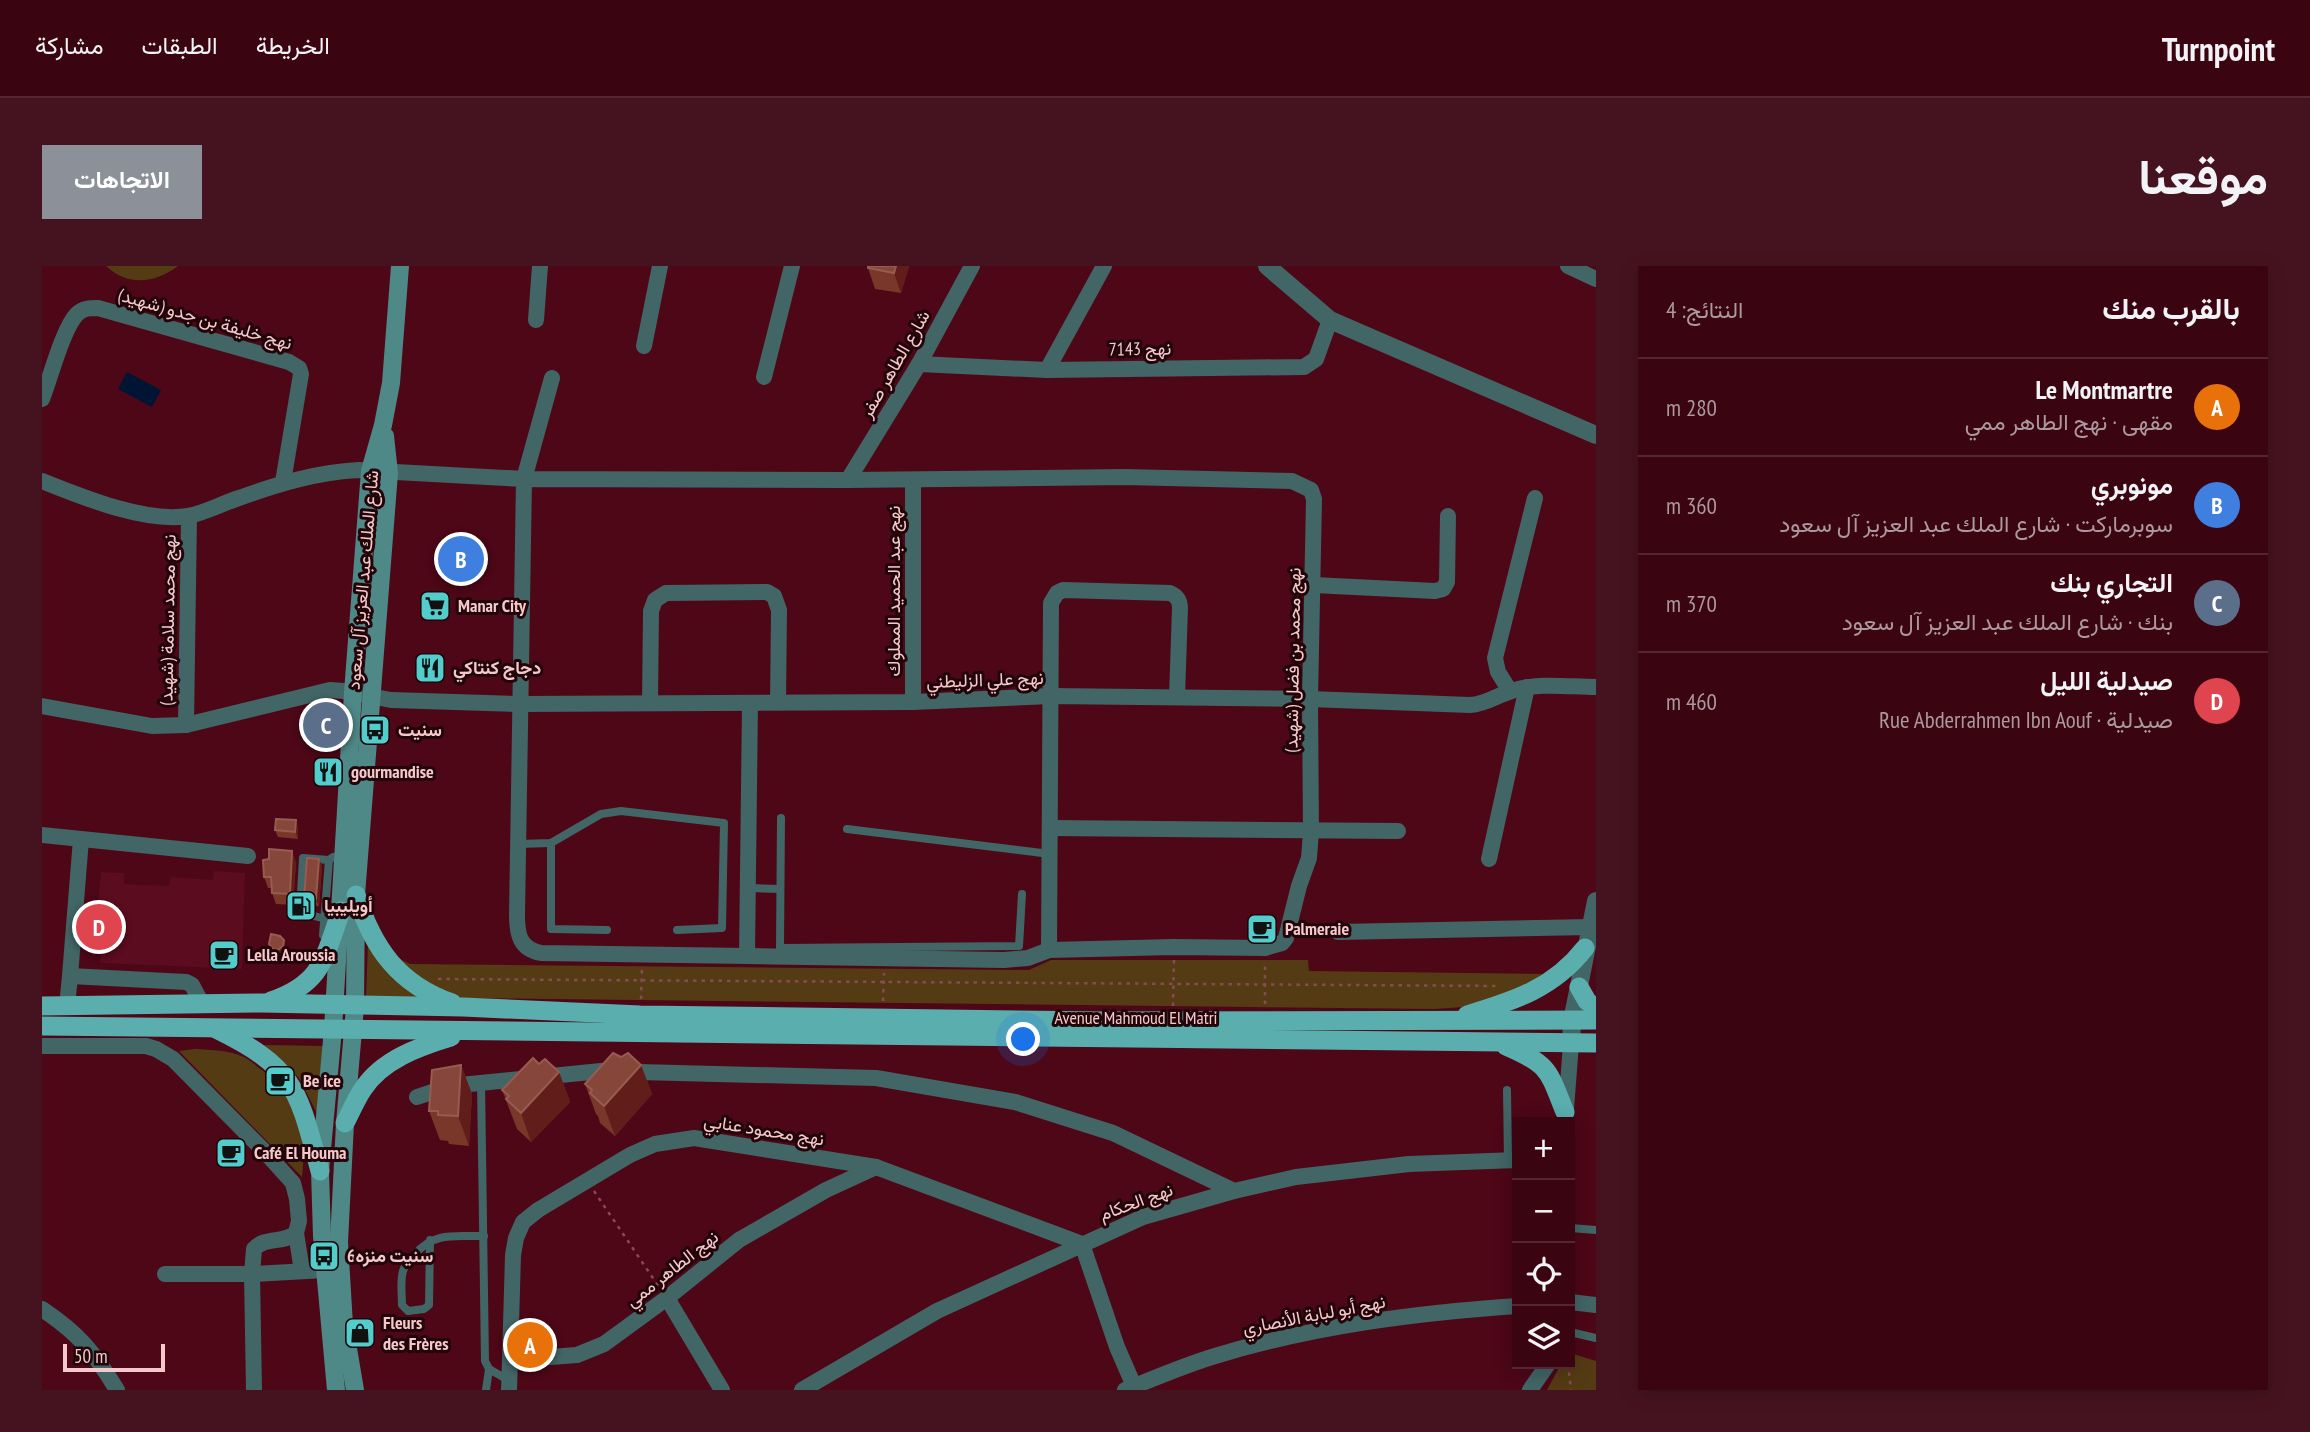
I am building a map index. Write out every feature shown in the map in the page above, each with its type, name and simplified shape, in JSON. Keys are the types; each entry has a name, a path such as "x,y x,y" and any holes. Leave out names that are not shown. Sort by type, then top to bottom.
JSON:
{"highway":[{"path":"356,895 370,933 407,979 424,992 463,1007"},
{"path":"42,1006 262,1003 293,993 308,983 323,958 333,915"},
{"path":"1445,1021 1501,1005 1549,983 1563,974 1585,948"},
{"path":"1578,987 1596,1009"},
{"name":"Avenue Mahmoud El Matri","path":"262,1003 355,1007 463,1007 640,1015 883,1019 1596,1020"},
{"name":"Avenue Mahmoud El Matri","path":"42,1026 1596,1043"},
{"path":"212,1027 253,1048 278,1067 288,1079 307,1122 320,1171"},
{"path":"345,1123 362,1089 388,1065 427,1044 472,1031"},
{"path":"1496,1042 1544,1066 1565,1117"}],"main road":[{"path":"383,425 391,383 400,266"},
{"name":"شارع الملك عبد العزيز آل سعود","path":"343,1029 335,1006 333,915 370,471 383,425"},
{"name":"شارع الملك عبد العزيز آل سعود","path":"343,1029 355,1007 356,895 389,473 383,425"},
{"path":"343,1029 345,1123 339,1242 344,1325 355,1390"},
{"path":"336,1390 324,1270 320,1171 343,1029"}],"street":[{"path":"536,320 540,266"},
{"path":"644,346 660,266"},
{"path":"764,377 792,266"},
{"name":"شارع الطاهر صفر","path":"848,480 919,364 972,266"},
{"path":"1047,370 1104,266"},
{"path":"1268,266 1330,320 1596,435"},
{"path":"1569,266 1596,279"},
{"name":"نهج خليفة بن جدو (شهيد)","path":"42,399 67,329 75,316 84,309 98,308 289,362 299,368 301,382 283,482"},
{"name":"نهج 7143","path":"919,364 1047,370 1304,367 1316,359 1330,320"},
{"path":"552,378 524,479 517,928 524,946 530,951 1004,960 1028,958 1049,950 1265,948"},
{"path":"42,481 146,514 189,516 283,482 342,471 524,479 913,480"},
{"name":"نهج محمد بن فضل (شهيد)","path":"913,480 1125,477 1269,479 1292,481 1311,490 1314,499 1314,585 1309,858 1286,938 1282,943 1265,948"},
{"name":"نهج عبد الحميد المملوك","path":"913,480 913,702"},
{"path":"1510,691 1497,672 1495,658 1535,498"},
{"name":"نهج محمد سلامة (شهيد)","path":"186,725 189,516"},
{"path":"1314,585 1435,591 1443,589 1447,582 1448,516"},
{"path":"1049,950 1051,603 1057,593 1063,590 1174,595 1180,602 1177,697"},
{"path":"650,702 651,611 655,600 666,593 767,592 778,602 779,610 778,702"},
{"path":"1489,859 1527,687"},
{"name":"نهج علي الزليطني","path":"42,706 138,724 186,725 330,690 353,692 372,698 519,704 913,702 1051,696 1310,699 1470,705 1484,704 1510,691 1527,687 1596,687"},
{"path":"747,956 750,888 750,703"},
{"path":"1050,828 1398,831"},
{"path":"42,835 248,856"},
{"path":"67,1006 81,839"},
{"path":"1565,1117 1572,1021 1596,901"},
{"path":"1338,932 1593,922"},
{"path":"70,976 186,982 192,985 202,1004"},
{"path":"42,1046 146,1046 173,1059 293,1183 298,1199 299,1222 296,1233 302,1271"},
{"path":"417,1097 450,1086 601,1071 876,1078 1015,1102 1113,1133 1234,1191"},
{"name":"نهج محمود عنابي","path":"510,1360 516,1238 523,1222 586,1180 654,1144 695,1138 876,1167 1082,1244"},
{"name":"نهج الحكام","path":"803,1390 937,1311 1143,1217 1234,1191 1296,1177 1421,1163 1512,1160"},
{"name":"نهج الطاهر ممي","path":"510,1360 570,1356 591,1350 617,1336 750,1234 826,1190 876,1167"},
{"path":"254,1390 253,1256 257,1245 288,1239 296,1233"},
{"path":"1082,1244 1129,1388"},
{"path":"165,1274 324,1270"},
{"path":"667,1298 722,1390"},
{"path":"1575,1302 1596,1304"},
{"name":"نهج أبو لبابة الأنصاري","path":"1129,1388 1212,1356 1293,1335 1350,1324 1512,1307"},
{"path":"42,1309 68,1327 93,1352 117,1390"},
{"path":"510,1360 510,1386"},
{"path":"1530,1390 1545,1369"}],"lane":[{"path":"519,844 551,843 601,814 621,811 724,823 722,928 677,930"},
{"path":"781,818 780,948 1019,946 1021,894"},
{"path":"847,829 1050,854"},
{"path":"551,843 551,929 607,930"},
{"path":"323,935 333,915 300,912 303,858 337,855"},
{"path":"750,888 780,888"},
{"path":"481,1082 485,1361 489,1368 510,1386"},
{"path":"1507,1090 1512,1148"},
{"path":"1575,1228 1596,1230"},
{"path":"430,1240 429,1305 425,1309 408,1311 402,1305 404,1267 430,1240 484,1236"},
{"path":"1575,1333 1596,1338"},
{"path":"486,1390 489,1368"}],"path":[{"path":"1174,947 1174,1021"},
{"path":"1265,948 1265,1020"},
{"path":"640,1015 643,953"},
{"path":"883,1019 884,959"},
{"path":"434,979 1500,986"},
{"path":"586,1180 667,1298"},
{"path":"1569,1369 1571,1390"}],"shaded area":[{"path":"106,266 178,266 151,279 133,280"},
{"path":"214,871 245,873 242,969 100,963 102,932 84,931 86,906 98,907 101,872 124,873 124,884 169,886 171,877 213,880"},
{"path":"368,943 410,964 1029,970 1051,960 1308,960 1309,971 1553,974 1476,1006 1435,1009 366,997"},
{"path":"264,1045 324,1046 319,1117 299,1078"},
{"path":"195,1049 244,1057 275,1081 285,1093 298,1118 303,1145 302,1177 179,1051"},
{"path":"1575,1355 1596,1361 1596,1390 1547,1390 1558,1369 1575,1369"}],"water":[{"path":"127,372 161,390 152,407 118,389"}],"building":[{"path":"868,266 896,266 894,273"},
{"path":"276,819 296,820 295,832 275,830"},
{"path":"269,849 292,851 290,894 272,893 271,877 264,877 263,860 269,859"},
{"path":"307,858 319,859 316,899 304,898"},
{"path":"271,934 284,940 283,946 278,950 269,944"},
{"path":"613,1053 621,1057 628,1053 641,1065 604,1106 585,1084"},
{"path":"533,1058 539,1064 545,1059 559,1072 521,1113 506,1099 509,1096 502,1090"},
{"path":"461,1065 458,1116 438,1115 438,1111 429,1111 432,1070"}],"place":[{"name":"مونوبري","path":"461,559"},
{"name":"Manar City","path":"435,606"},
{"name":"دجاج كنتاكي","path":"430,668"},
{"name":"التجاري بنك","path":"326,725"},
{"name":"سنيت","path":"375,730"},
{"name":"gourmandise","path":"328,772"},
{"name":"أويليبيا","path":"301,906"},
{"name":"صيدلية الليل","path":"99,927"},
{"name":"Palmeraie","path":"1262,929"},
{"name":"Lella Aroussia","path":"224,955"},
{"name":"Be ice","path":"280,1081"},
{"name":"Café El Houma","path":"231,1153"},
{"name":"سنيت منزه6","path":"324,1256"},
{"name":"Fleurs des Frères","path":"360,1333"},
{"name":"Le Montmartre","path":"530,1345"}]}
